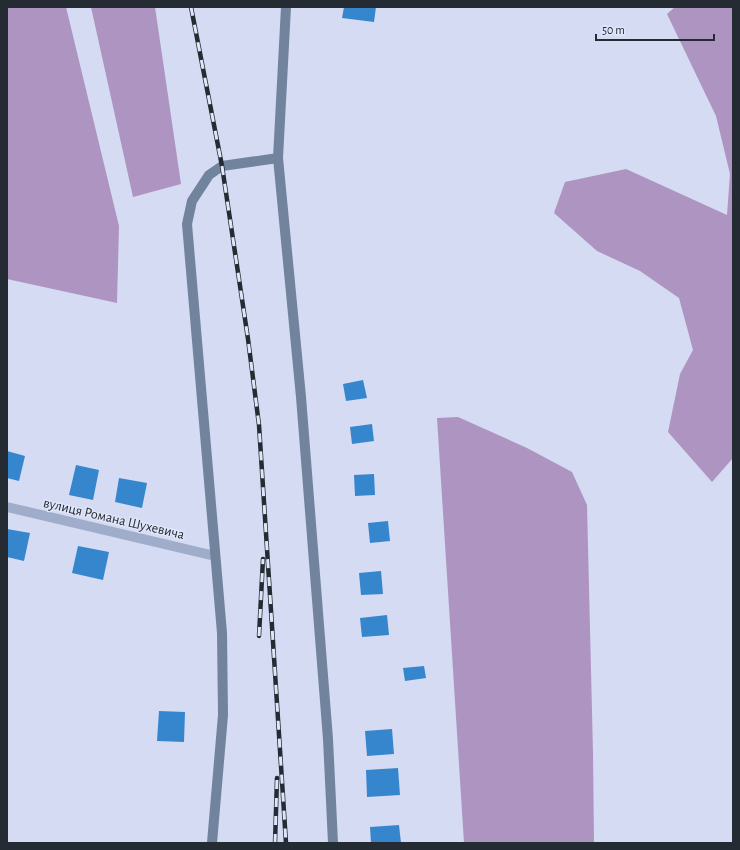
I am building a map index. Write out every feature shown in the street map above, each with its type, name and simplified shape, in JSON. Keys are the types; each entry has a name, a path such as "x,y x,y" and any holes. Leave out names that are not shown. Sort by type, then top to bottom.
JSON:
{"street":[{"path":"286,7 278,158 301,397 328,739 333,843"},
{"path":"212,843 223,715 222,633 187,224 192,201 209,175 222,166 278,158"},
{"name":"вулиця Романа Шухевича","path":"7,507 215,556"}],"shaded area":[{"path":"7,7 66,7 119,226 117,303 7,279"},
{"path":"91,7 155,7 181,184 133,197"},
{"path":"675,7 733,7 733,458 712,482 668,432 680,374 693,350 679,298 640,271 597,251 554,213 565,182 626,169 727,215 730,174 716,116 667,14"},
{"path":"458,417 527,448 572,472 587,505 594,843 464,843 437,418"}],"building":[{"path":"344,7 376,7 374,22 342,18"},
{"path":"363,380 367,398 346,401 343,384"},
{"path":"372,424 374,441 352,444 350,427"},
{"path":"7,451 25,456 19,481 7,478"},
{"path":"76,465 99,470 93,500 69,495"},
{"path":"374,474 375,495 355,496 354,475"},
{"path":"119,478 147,483 142,508 115,502"},
{"path":"388,521 390,541 370,543 368,523"},
{"path":"7,529 30,533 24,561 7,557"},
{"path":"78,546 109,552 103,580 72,573"},
{"path":"381,571 383,594 361,595 359,573"},
{"path":"387,615 389,635 362,637 360,618"},
{"path":"424,666 426,678 405,681 403,668"},
{"path":"159,711 185,712 184,742 157,741"},
{"path":"392,729 394,754 367,756 365,731"},
{"path":"398,768 400,795 367,797 366,770"},
{"path":"399,825 401,843 371,843 370,827"}],"railway":[{"path":"191,7 222,166 248,339 259,425 286,843"},
{"path":"259,636 263,559"},
{"path":"275,843 277,778"}]}
